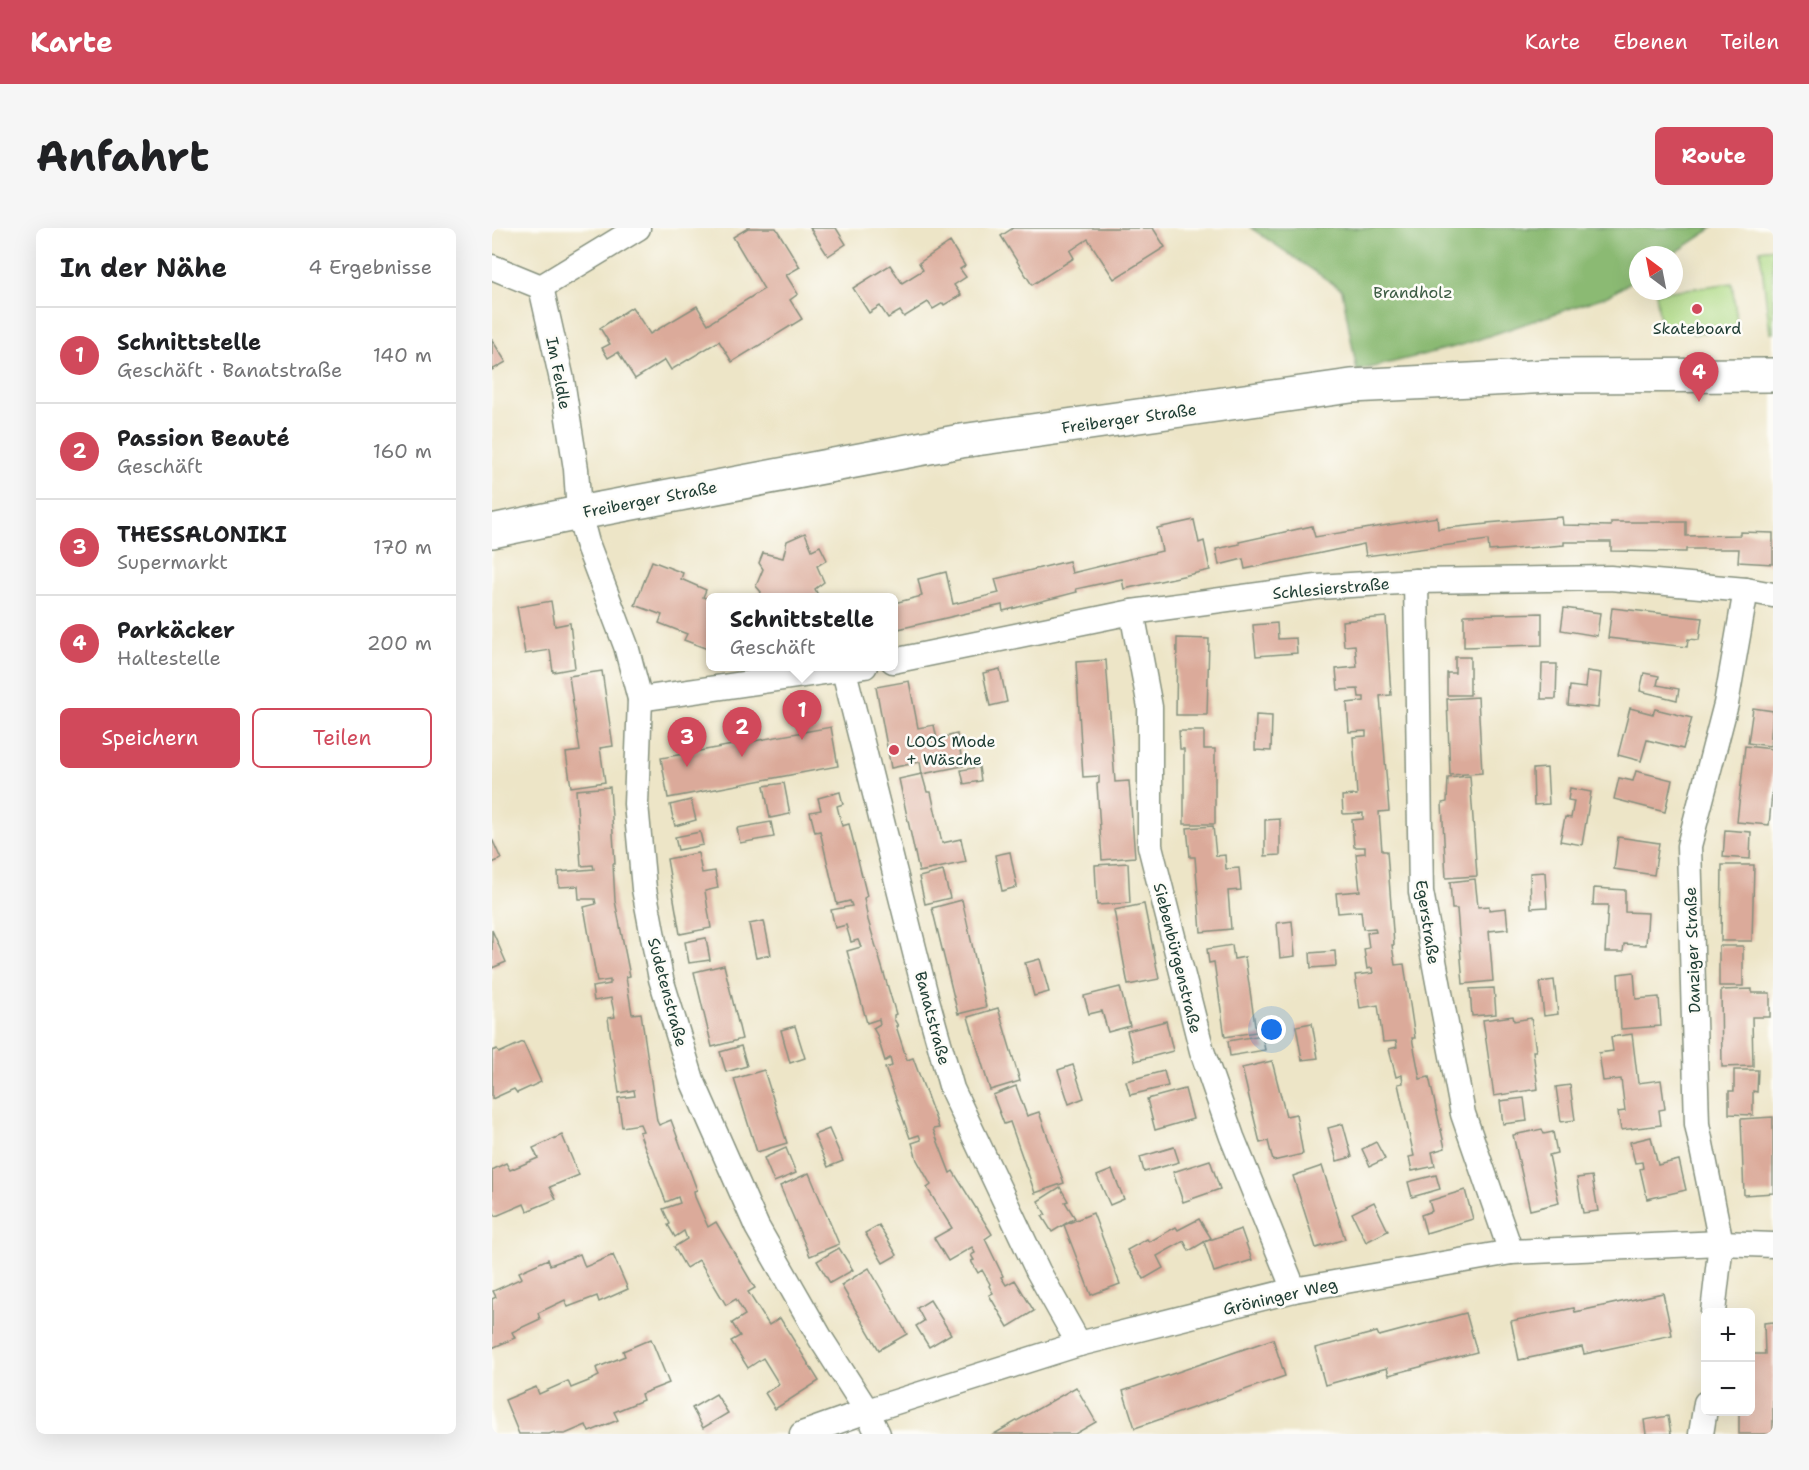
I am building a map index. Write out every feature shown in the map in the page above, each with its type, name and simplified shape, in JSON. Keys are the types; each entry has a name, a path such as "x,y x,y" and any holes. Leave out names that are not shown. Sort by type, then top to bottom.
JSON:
{"main road":[{"name":"Freiberger Straße","path":"492,531 961,441 1351,386 1550,376 1773,375"}],"street":[{"path":"492,267 541,287 638,228"},
{"name":"Im Feldle","path":"541,287 562,380 576,469 579,513"},
{"name":"Sudetenstraße","path":"579,513 587,543 627,646 640,699 636,804 644,889 661,979 692,1080 757,1227 821,1339 867,1411 878,1434"},
{"name":"Schlesierstraße","path":"898,660 1132,612 1317,587 1416,581 1610,578 1746,590 1773,595"},
{"name":"Egerstraße","path":"1416,581 1421,892 1463,1114 1511,1252"},
{"name":"Danziger Straße","path":"1713,1308 1721,1243 1697,1124 1689,846 1726,704 1746,590"},
{"name":"Siebenbürgenstraße","path":"1132,612 1150,707 1150,846 1202,1051 1232,1137 1294,1290"},
{"path":"640,699 841,671"},
{"name":"Banatstraße","path":"855,671 927,1000 952,1089 1038,1271 1079,1344"},
{"name":"Gröninger Weg","path":"802,1434 1079,1344 1294,1290 1511,1252 1721,1243 1773,1245"},
{"path":"1701,1434 1704,1416"}],"green space":[{"name":"Brandholz","path":"1251,228 1713,228 1683,248 1629,246 1629,283 1610,295 1462,345 1357,371 1342,290"},
{"path":"1773,248 1773,333 1770,333 1760,250"},
{"name":"Skateboard","path":"1732,283 1738,329 1693,334 1692,325 1661,329 1657,300 1683,300 1683,289"}],"building":[{"path":"748,228 776,228 800,267 786,275 798,294 790,300 802,319 732,362 719,341 671,370 665,360 635,379 618,352 608,358 602,348 610,344 600,328 632,307 650,334 697,306 708,324 764,289 733,237"},
{"path":"810,228 836,228 846,244 828,256"},
{"path":"1013,228 1153,228 1165,247 1114,279 1088,239 1070,251 1074,258 1032,285 1001,236"},
{"path":"950,242 965,266 960,269 966,277 954,285 961,295 933,309 928,302 904,317 900,311 888,318 880,306 869,313 853,288 890,265 902,283 923,270 919,263"},
{"path":"492,340 506,362 492,370"},
{"path":"1437,517 1438,529 1562,517 1563,525 1611,526 1611,522 1686,522 1686,536 1740,535 1740,532 1773,533 1773,564 1738,562 1739,549 1686,549 1686,552 1611,551 1611,542 1564,542 1564,545 1489,551 1488,540 1366,556 1364,544 1245,569 1243,559 1219,565 1216,549 1312,526 1315,537"},
{"path":"1194,520 1199,543 1204,541 1210,570 1124,589 1122,579 1076,589 1077,592 1003,611 1002,605 898,629 898,602 922,596 918,579 946,572 953,604 999,593 995,579 1069,561 1072,573 1162,551 1157,528"},
{"path":"805,533 812,550 820,546 827,560 817,566 824,582 815,589 817,593 761,593 756,586 763,569 759,563 763,553 783,558 787,541"},
{"path":"652,561 683,573 681,579 706,590 703,597 706,598 706,648 684,640 687,634 659,623 662,615 635,605"},
{"path":"551,601 555,626 570,623 575,668 553,672 550,650 525,654 517,607"},
{"path":"1564,608 1600,613 1597,636 1561,630"},
{"path":"1612,608 1702,618 1699,640 1688,639 1687,647 1608,638"},
{"path":"1542,613 1542,645 1464,647 1464,615"},
{"path":"1386,617 1391,695 1380,696 1389,811 1379,812 1382,851 1387,851 1394,945 1392,945 1395,965 1404,964 1415,1038 1412,1038 1420,1079 1429,1077 1445,1148 1432,1152 1435,1166 1412,1171 1409,1157 1414,1156 1398,1084 1403,1083 1402,1075 1396,1077 1389,1049 1397,1047 1396,1041 1383,1042 1378,1005 1360,1008 1355,975 1373,973 1372,968 1367,969 1364,949 1369,948 1367,933 1376,932 1375,928 1363,929 1361,911 1338,913 1336,893 1360,891 1356,854 1365,853 1365,847 1354,847 1352,820 1363,819 1363,813 1343,814 1342,796 1357,795 1353,737 1366,736 1366,731 1349,732 1347,703 1364,701 1364,697 1359,697 1358,689 1338,690 1336,669 1357,667 1355,645 1344,646 1342,621"},
{"path":"1277,623 1278,639 1296,638 1297,653 1256,656 1253,625"},
{"path":"1177,638 1209,639 1207,715 1176,715"},
{"path":"1455,657 1470,657 1470,695 1447,695 1447,673 1455,673"},
{"path":"1106,660 1115,782 1129,781 1135,857 1102,860 1097,784 1099,776 1083,777 1076,662"},
{"path":"1542,664 1557,664 1556,699 1541,699"},
{"path":"1000,669 1007,702 990,706 983,673"},
{"path":"602,671 613,746 600,748 605,782 571,787 566,753 580,751 569,676"},
{"path":"1587,671 1601,673 1598,708 1568,705 1570,686 1585,688"},
{"path":"1644,673 1659,676 1657,685 1679,689 1677,700 1640,691"},
{"path":"909,681 918,728 934,725 937,739 957,734 963,766 922,774 920,762 891,768 876,687"},
{"path":"1478,697 1482,773 1450,775 1447,699"},
{"path":"1630,708 1653,714 1655,709 1692,718 1683,749 1647,740 1641,761 1618,755"},
{"path":"1753,708 1773,711 1770,746 1748,743"},
{"path":"1256,715 1272,716 1271,751 1255,750"},
{"path":"831,727 838,766 668,798 661,758"},
{"path":"1179,731 1204,731 1204,749 1215,749 1215,824 1184,824 1184,749 1180,749"},
{"path":"1745,746 1773,749 1769,825 1737,822"},
{"path":"979,767 981,781 964,784 961,770"},
{"path":"1547,768 1549,804 1534,805 1533,769"},
{"path":"1636,771 1672,780 1665,812 1614,799 1619,778 1633,781"},
{"path":"922,774 927,792 931,792 942,843 961,839 966,862 919,872 899,779"},
{"path":"1470,776 1477,876 1446,878 1442,803 1447,802 1448,778"},
{"path":"784,783 790,814 770,818 764,786"},
{"path":"610,787 615,901 630,976 626,977 632,1014 641,1013 657,1121 659,1125 671,1120 697,1190 694,1191 695,1197 708,1227 716,1222 755,1288 748,1292 769,1325 780,1318 819,1381 775,1409 765,1393 779,1384 763,1358 748,1368 731,1341 740,1336 732,1323 745,1315 736,1299 726,1305 699,1260 686,1268 674,1247 687,1239 684,1231 675,1237 663,1209 680,1203 678,1197 666,1202 639,1132 643,1131 640,1124 622,1127 618,1098 635,1096 634,1090 619,1093 608,1018 615,1017 611,998 594,1001 592,987 610,984 610,980 597,982 584,907 596,904 595,899 579,899 578,886 559,887 558,872 594,869 593,865 581,866 576,790"},
{"path":"1570,788 1591,792 1582,845 1560,841 1565,817 1571,818 1574,801 1568,800"},
{"path":"840,792 843,804 837,806 842,826 849,824 867,896 864,898 868,920 907,1060 913,1058 939,1128 933,1129 950,1173 953,1171 992,1234 985,1239 1003,1276 1001,1277 1006,1285 1015,1280 1034,1311 1008,1327 989,1295 993,1293 990,1284 982,1270 978,1273 971,1261 974,1260 971,1255 975,1253 972,1247 948,1261 934,1238 952,1228 927,1188 931,1185 917,1160 912,1143 921,1140 919,1135 910,1138 885,1068 892,1066 890,1058 885,1061 873,1028 880,1024 879,1019 867,1023 847,951 861,947 858,940 851,942 846,925 835,928 831,910 852,906 850,901 837,904 820,831 815,832 810,812 821,810 818,798"},
{"path":"691,800 696,820 675,826 670,805"},
{"path":"1280,819 1280,855 1265,856 1265,820"},
{"path":"771,822 774,837 740,843 737,828"},
{"path":"1213,826 1216,856 1225,855 1226,869 1239,868 1241,890 1228,891 1231,929 1201,932 1195,857 1190,857 1187,828"},
{"path":"1725,830 1751,832 1750,859 1723,857"},
{"path":"700,832 703,845 678,850 675,837"},
{"path":"1618,837 1659,843 1654,875 1614,869"},
{"path":"492,839 501,859 492,863"},
{"path":"1010,852 1017,887 1002,891 995,855"},
{"path":"698,853 702,873 715,871 718,888 705,891 711,928 680,934 667,859"},
{"path":"1128,863 1130,903 1097,905 1095,865"},
{"path":"1722,865 1754,865 1752,941 1721,941"},
{"path":"943,871 950,898 925,904 919,877"},
{"path":"1545,872 1547,907 1531,908 1530,873"},
{"path":"1475,879 1478,907 1489,906 1489,910 1506,908 1508,929 1489,931 1493,981 1463,984 1457,909 1452,909 1450,882"},
{"path":"1594,888 1625,890 1625,912 1648,913 1646,945 1624,944 1623,952 1605,952 1608,905 1593,905"},
{"path":"962,900 986,1007 958,1014 932,908"},
{"path":"1144,904 1159,979 1128,985 1114,910"},
{"path":"764,921 771,955 756,958 749,924"},
{"path":"1292,921 1295,956 1280,958 1277,923"},
{"path":"492,930 506,962 492,968"},
{"path":"706,938 710,960 689,963 685,942"},
{"path":"1232,945 1234,959 1245,957 1256,1032 1225,1037 1214,962 1209,963 1207,949"},
{"path":"1719,946 1743,946 1743,986 1719,986"},
{"path":"1335,951 1336,966 1311,968 1310,953"},
{"path":"1040,959 1049,992 1034,996 1025,963"},
{"path":"724,965 742,1039 712,1047 694,972"},
{"path":"1634,972 1636,999 1659,997 1661,1026 1621,1029 1618,974"},
{"path":"1554,980 1558,1014 1544,1016 1540,982"},
{"path":"1120,987 1130,1026 1108,1032 1102,1011 1089,1014 1084,996"},
{"path":"1494,988 1496,1014 1472,1016 1470,989"},
{"path":"1752,989 1752,993 1770,993 1770,1017 1752,1017 1753,1066 1722,1067 1721,990"},
{"path":"998,1008 1020,1081 990,1090 968,1017"},
{"path":"1513,1016 1514,1021 1531,1018 1538,1089 1494,1096 1483,1020"},
{"path":"1166,1021 1173,1051 1135,1061 1127,1031"},
{"path":"1312,1023 1318,1058 1302,1060 1296,1026"},
{"path":"795,1026 805,1058 790,1063 781,1030"},
{"path":"1632,1034 1638,1083 1661,1080 1665,1109 1659,1110 1661,1125 1621,1130 1618,1112 1625,1111 1621,1079 1603,1081 1599,1053 1613,1051 1611,1037"},
{"path":"1262,1035 1265,1050 1230,1056 1228,1041"},
{"path":"523,1042 541,1082 517,1093 514,1089 492,1099 492,1051 497,1049 499,1053"},
{"path":"741,1046 747,1066 726,1072 720,1052"},
{"path":"1272,1061 1286,1116 1296,1114 1303,1154 1273,1161 1268,1141 1260,1143 1242,1068"},
{"path":"1073,1065 1084,1098 1069,1104 1058,1070"},
{"path":"764,1070 787,1143 757,1152 734,1079"},
{"path":"1734,1070 1758,1070 1757,1092 1753,1091 1753,1115 1729,1114 1729,1091 1734,1091"},
{"path":"1164,1071 1168,1086 1130,1095 1126,1081"},
{"path":"1570,1085 1575,1120 1561,1122 1556,1087"},
{"path":"1016,1086 1027,1116 1039,1112 1064,1183 1035,1193 1010,1122 1004,1124 993,1095"},
{"path":"1185,1089 1193,1119 1155,1130 1147,1099"},
{"path":"1524,1098 1527,1121 1503,1124 1500,1101"},
{"path":"1773,1117 1773,1193 1744,1195 1741,1119"},
{"path":"1343,1124 1352,1157 1337,1161 1328,1128"},
{"path":"829,1129 843,1161 828,1167 814,1135"},
{"path":"1542,1129 1544,1134 1553,1132 1557,1153 1549,1155 1559,1203 1530,1210 1513,1135"},
{"path":"562,1135 579,1175 550,1187 556,1199 527,1211 524,1204 496,1216 492,1210 492,1170 506,1163 510,1170 538,1158 533,1148"},
{"path":"1651,1137 1658,1165 1679,1160 1686,1190 1647,1199 1640,1169 1643,1168 1642,1162 1635,1163 1630,1142"},
{"path":"1376,1142 1385,1159 1370,1166 1362,1149"},
{"path":"1174,1147 1179,1162 1144,1172 1140,1157"},
{"path":"786,1148 796,1173 774,1182 764,1158"},
{"path":"1210,1160 1220,1189 1183,1202 1173,1172"},
{"path":"1322,1166 1345,1239 1316,1248 1293,1176"},
{"path":"1112,1170 1124,1199 1110,1205 1097,1176"},
{"path":"809,1173 839,1244 810,1256 780,1186"},
{"path":"1436,1175 1440,1189 1412,1197 1408,1182"},
{"path":"1592,1176 1598,1211 1583,1213 1577,1178"},
{"path":"1060,1187 1068,1201 1065,1202 1075,1218 1052,1232 1042,1216 1046,1215 1038,1201"},
{"path":"1465,1190 1473,1219 1426,1233 1421,1215 1432,1211 1429,1201"},
{"path":"1374,1202 1388,1231 1366,1242 1352,1213"},
{"path":"1093,1213 1120,1284 1091,1295 1064,1225"},
{"path":"1199,1219 1211,1238 1189,1251 1184,1241 1157,1256 1163,1268 1144,1279 1127,1250 1147,1239 1149,1242 1176,1227 1178,1230"},
{"path":"879,1225 897,1255 883,1263 865,1233"},
{"path":"1241,1229 1252,1260 1214,1272 1204,1242"},
{"path":"839,1248 853,1270 830,1283 817,1261"},
{"path":"580,1254 585,1267 613,1255 628,1289 599,1302 597,1296 568,1307 565,1300 538,1313 540,1319 512,1332 515,1338 492,1348 492,1299 496,1297 493,1291 522,1278 519,1272 548,1259 550,1265"},
{"path":"869,1268 907,1334 879,1350 841,1285"},
{"path":"1663,1293 1672,1335 1584,1354 1582,1347 1519,1360 1511,1321 1574,1308 1575,1312"},
{"path":"930,1300 951,1334 929,1347 916,1326 924,1321 917,1308"},
{"path":"1466,1313 1477,1352 1389,1375 1387,1368 1325,1385 1315,1348 1377,1332 1379,1336"},
{"path":"1773,1322 1773,1434 1739,1434 1739,1416 1755,1416 1755,1354 1765,1354 1764,1323"},
{"path":"651,1339 669,1383 641,1394 643,1400 614,1412 618,1420 589,1432 586,1425 565,1434 555,1434 555,1432 519,1434 505,1400 536,1387 539,1394 568,1381 571,1388 591,1380 599,1376 596,1368 625,1356 623,1351"},
{"path":"1273,1339 1285,1376 1135,1428 1123,1391"},
{"path":"1076,1387 1096,1422 1075,1434 994,1434"},
{"path":"716,1394 728,1413 703,1428 692,1408"},
{"path":"1668,1416 1671,1434 1646,1434 1644,1420"}],"place":[{"name":"Skateboard","path":"1697,309"},
{"name":"Parkäcker","path":"1699,402"},
{"name":"Schnittstelle","path":"802,740"},
{"name":"LOOS Mode + Wäsche","path":"894,750"},
{"name":"Passion Beauté","path":"742,757"},
{"name":"THESSALONIKI","path":"687,767"}]}
